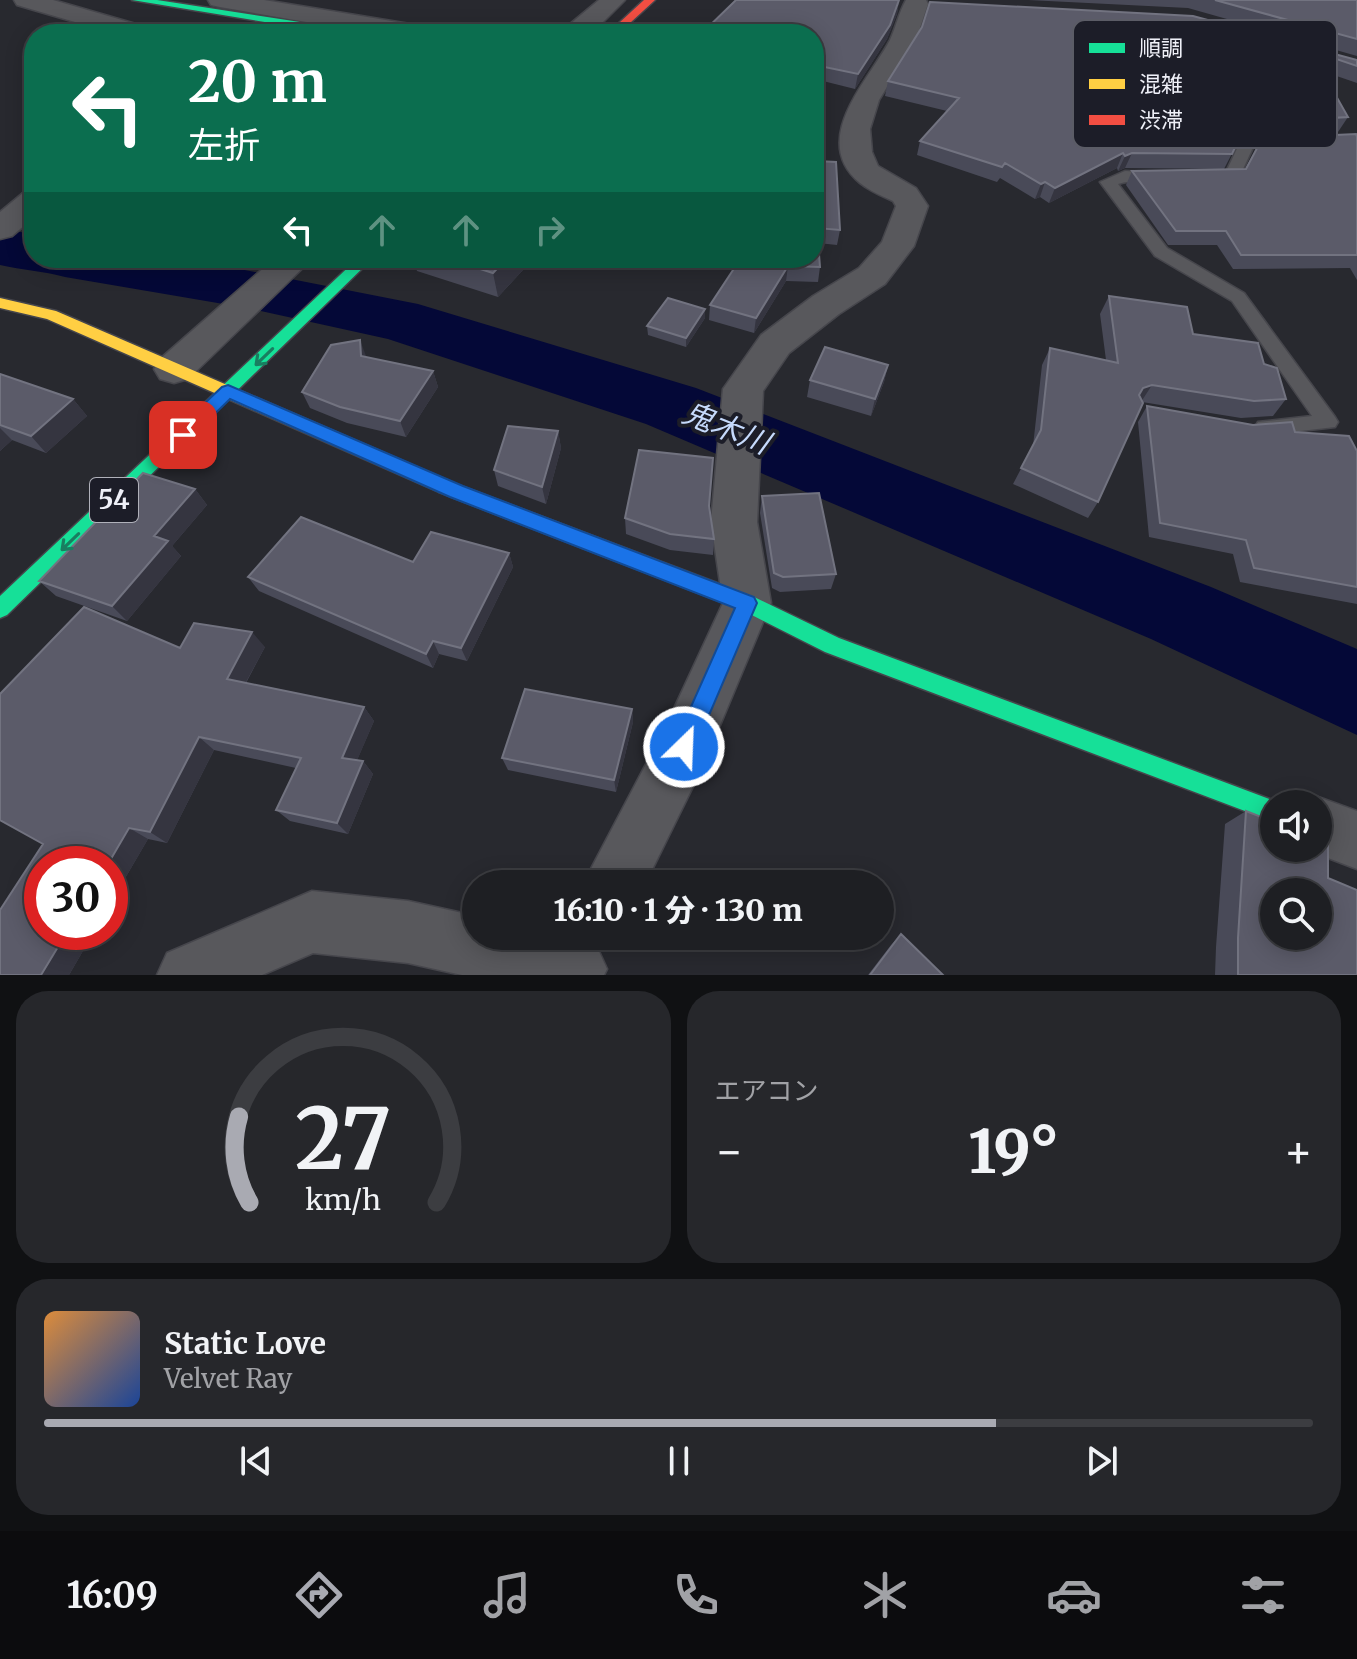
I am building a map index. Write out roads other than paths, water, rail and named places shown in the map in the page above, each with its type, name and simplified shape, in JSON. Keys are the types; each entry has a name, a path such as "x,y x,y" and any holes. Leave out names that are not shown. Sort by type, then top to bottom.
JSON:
{"main road":[{"path":"117,0 195,24"},
{"path":"137,0 290,24"},
{"path":"605,24 632,0"},
{"path":"623,24 650,0"},
{"path":"276,22 282,24"},
{"name":"54","path":"0,609 300,322 324,270"},
{"path":"0,303 51,315 457,492 747,603 832,645 1260,805"}],"street":[{"path":"26,0 109,24"},
{"path":"220,0 363,24"},
{"path":"588,24 613,0"},
{"path":"1232,0 1242,20"},
{"path":"620,870 684,747 747,603 734,522 743,389 775,344 826,305 872,276 897,246 910,217 912,206 905,195 874,179 864,170 857,152 855,129 865,100 903,40 916,4"},
{"path":"0,229 24,209"},
{"path":"199,378 244,305 324,270"},
{"path":"1332,831 1357,840"},
{"path":"189,975 312,922 408,932 579,960"}],"lane":[{"path":"1241,429 1328,422 1238,297 1161,252 1108,182 1125,176 1232,177 1245,148"}],"waterway":[{"name":"鬼木川","path":"0,247 24,251"},
{"name":"鬼木川","path":"126,268 247,288 395,319 671,406 1181,613 1357,693"}]}
